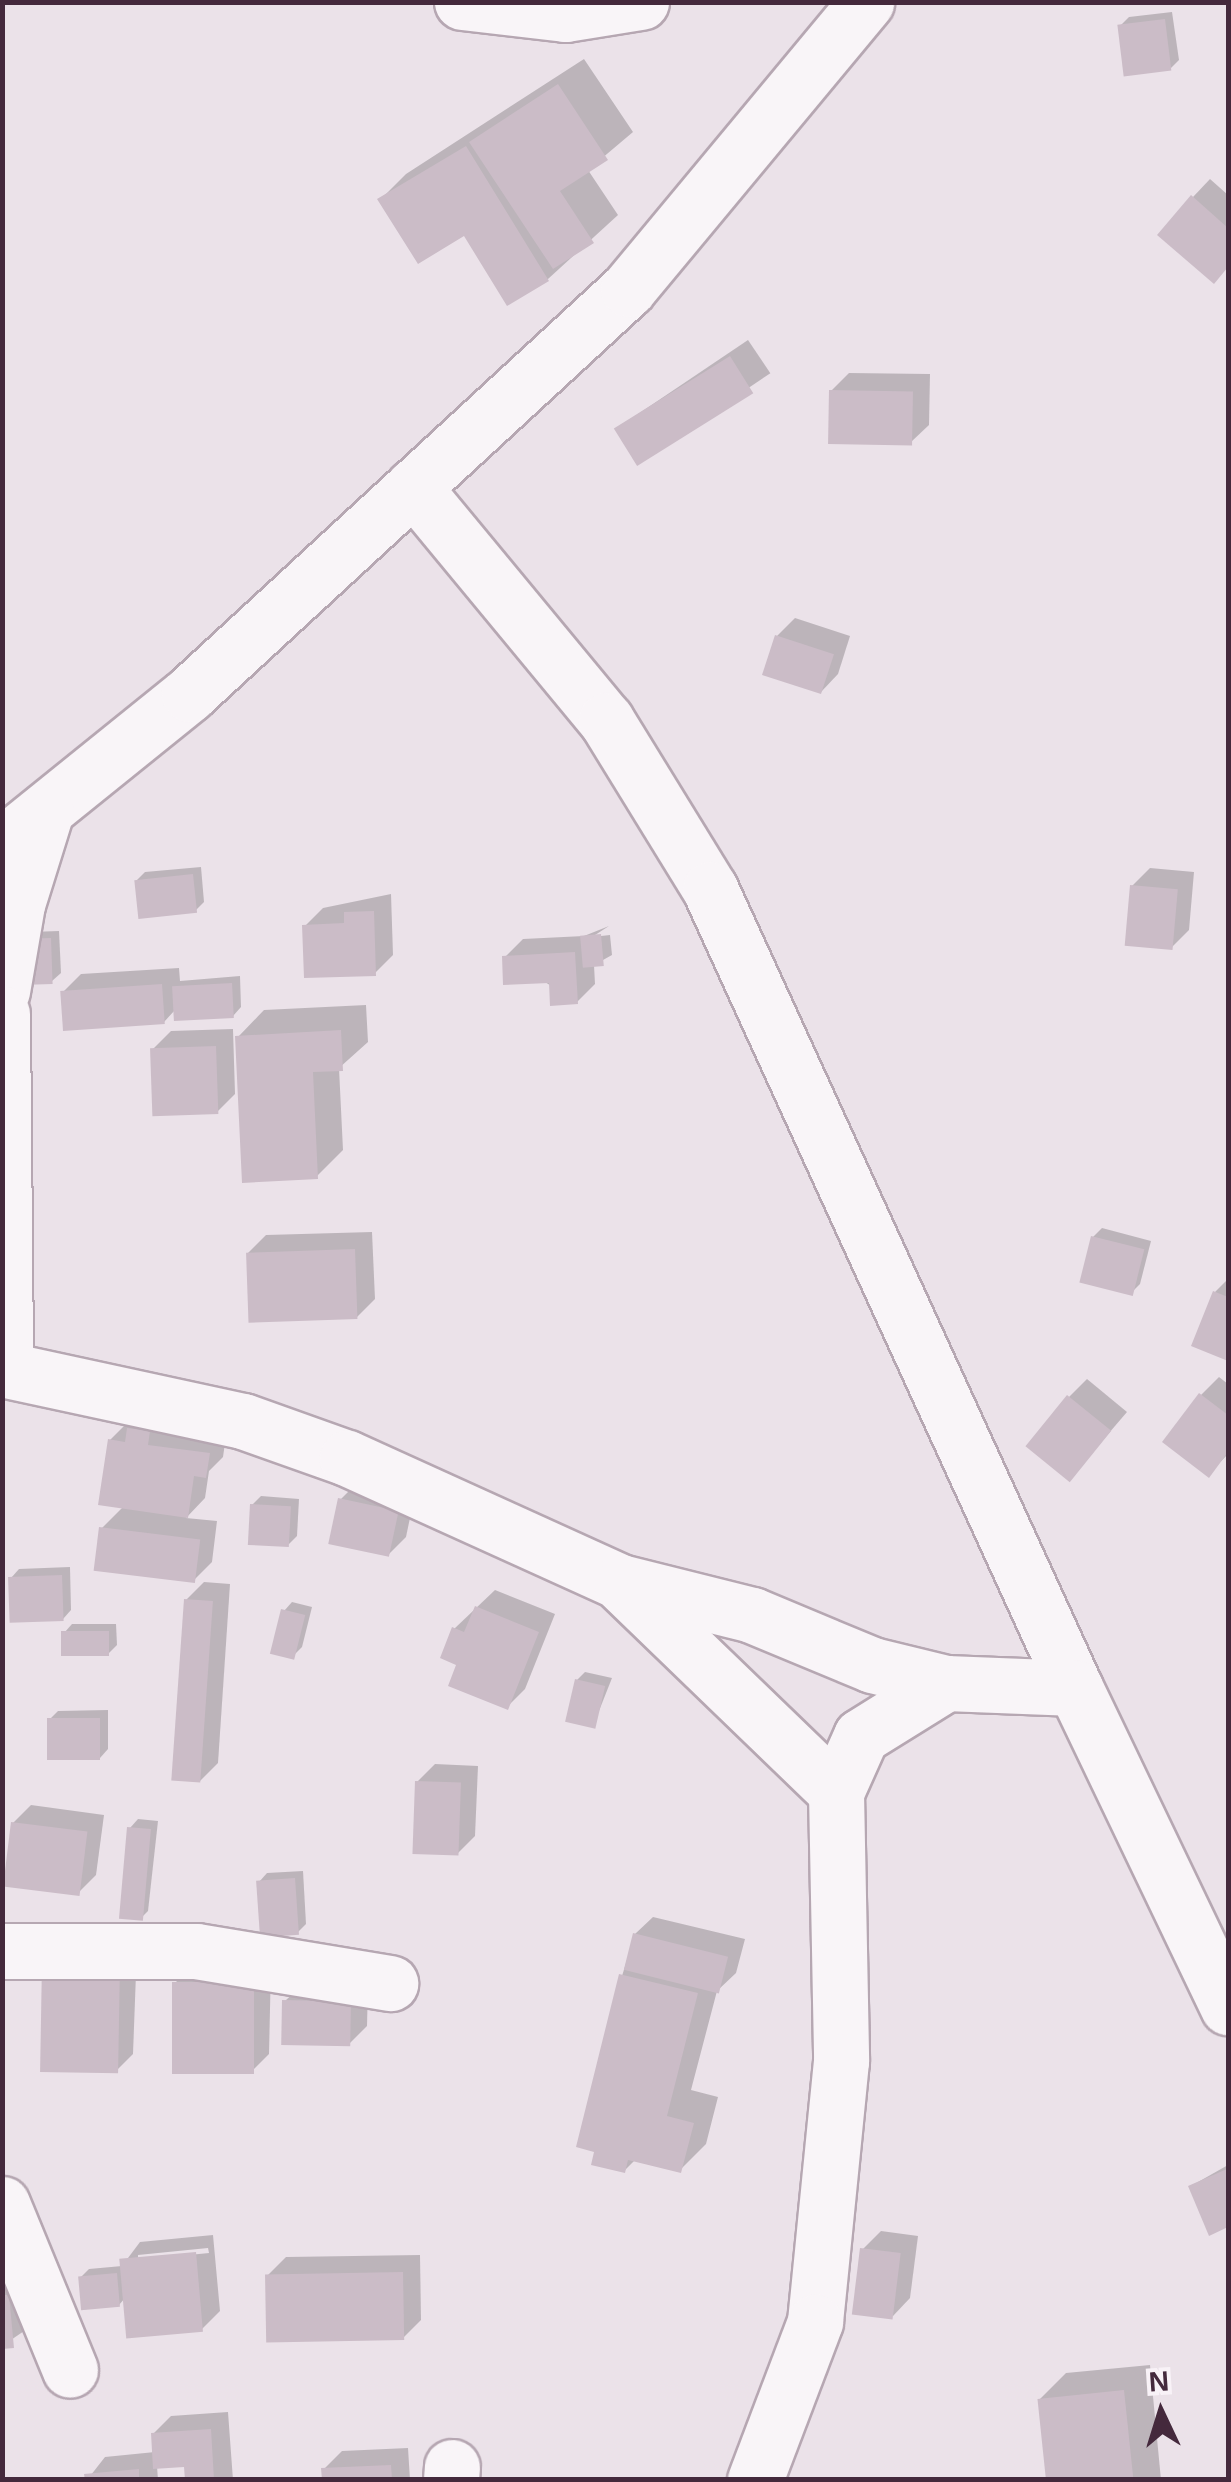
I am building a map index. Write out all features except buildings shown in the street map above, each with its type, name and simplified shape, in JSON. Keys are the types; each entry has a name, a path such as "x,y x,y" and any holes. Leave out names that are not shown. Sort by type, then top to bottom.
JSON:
{"street":[{"path":"462,2 565,14 642,2"},
{"path":"2,845 190,694 628,289 866,2"},
{"path":"413,487 606,720 710,889 1075,1688 1228,2007"},
{"path":"2,991 16,904 46,811"},
{"path":"2,1014 4,1369 243,1421 347,1458 620,1582 752,1615 872,1665 946,1683 1075,1688"},
{"path":"620,1582 836,1792"},
{"path":"754,2480 815,2322 841,2061 836,1792 861,1736 946,1683"},
{"path":"2,1951 196,1951 390,1983"},
{"path":"2,2204 70,2370"}]}
